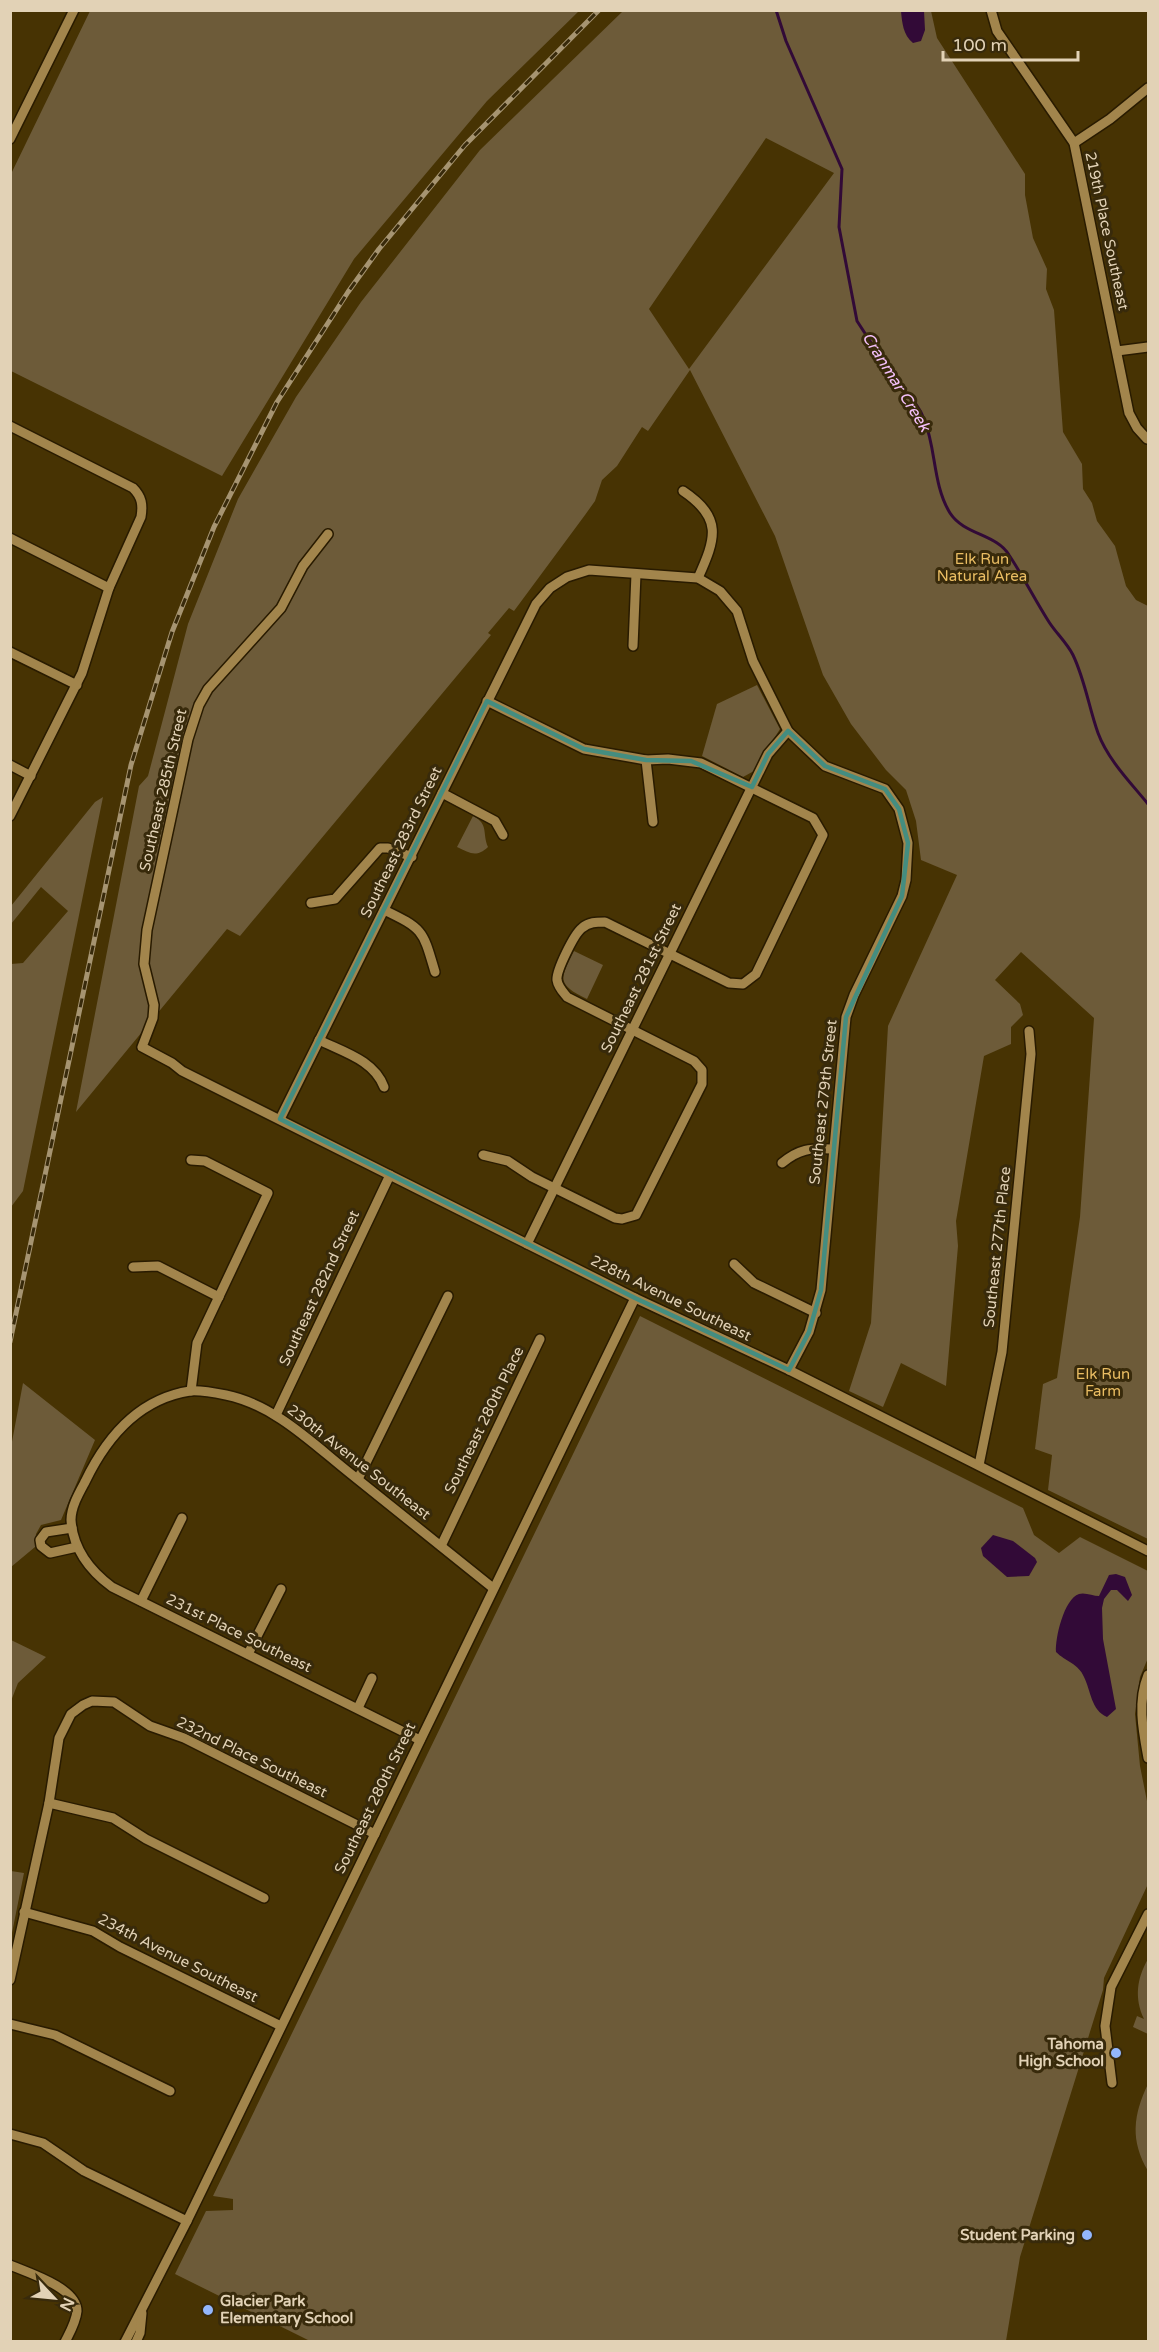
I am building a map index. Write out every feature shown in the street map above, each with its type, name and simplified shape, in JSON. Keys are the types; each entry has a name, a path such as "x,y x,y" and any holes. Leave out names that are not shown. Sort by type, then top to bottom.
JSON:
{"street":[{"path":"10,139 74,10"},
{"name":"219th Place Southeast","path":"991,10 997,31 1074,143 1129,413 1147,440"},
{"path":"1074,143 1110,119 1149,88"},
{"path":"1117,351 1149,347"},
{"path":"10,426 133,488 142,501 141,517 109,588 77,685 10,816"},
{"path":"683,491 706,510 712,526 711,545 698,578"},
{"name":"Southeast 285th Street","path":"182,1071 172,1062 142,1047 153,1018 154,1005 144,955 188,739 199,705 208,689 270,622 308,559 328,534"},
{"path":"10,538 109,588"},
{"name":"Southeast 283rd Street","path":"280,1119 536,604 567,576 590,570 636,574"},
{"path":"633,646 636,574 698,578 720,591 737,611 753,661 788,731"},
{"path":"10,652 77,685"},
{"path":"483,1155 508,1161 554,1188 615,1218 628,1218 640,1211 702,1084 702,1071 694,1061 567,997 558,984 559,970 578,933 590,923 614,924 729,982 743,984 756,974 821,840 820,828 813,818 701,764 668,759 646,760 601,753 573,745 487,701"},
{"name":"Southeast 281st Street","path":"527,1244 768,754 788,731"},
{"name":"Southeast 279th Street","path":"788,731 812,757 825,766 885,789 899,809 908,843 906,880 848,1011 832,1149 821,1290 816,1313 789,1370"},
{"path":"646,760 653,822"},
{"path":"10,765 31,776"},
{"path":"442,793 495,821 503,835"},
{"path":"311,903 335,899 380,848 388,848 412,857"},
{"path":"384,910 420,929 425,937 435,972"},
{"name":"Southeast 277th Place","path":"979,1465 1002,1352 1031,1054 1029,1031"},
{"path":"319,1041 370,1066 379,1075 384,1087"},
{"name":"228th Avenue Southeast","path":"182,1071 635,1298 789,1370 1149,1551"},
{"path":"782,1163 794,1152 805,1148 832,1149"},
{"path":"77,1547 50,1553 41,1546 40,1540 46,1532 72,1527 71,1517 77,1497 99,1453 114,1432 133,1415 154,1403 191,1391 197,1343 268,1193 205,1161 190,1160"},
{"name":"Southeast 282nd Street","path":"276,1415 390,1175"},
{"path":"734,1264 754,1283 816,1313"},
{"path":"133,1267 158,1266 219,1297"},
{"path":"357,1479 448,1296"},
{"name":"Southeast 280th Street","path":"125,2342 143,2311 187,2221 635,1298"},
{"name":"Southeast 280th Place","path":"441,1546 540,1339"},
{"name":"230th Avenue Southeast","path":"191,1391 226,1395 276,1415 493,1588"},
{"path":"141,1600 182,1518"},
{"name":"231st Place Southeast","path":"72,1527 82,1559 98,1577 112,1587 420,1740"},
{"path":"248,1654 281,1589"},
{"path":"1149,1675 1144,1686 1142,1712 1149,1758"},
{"path":"358,1708 372,1678"},
{"name":"232nd Place Southeast","path":"49,1803 62,1730 70,1714 83,1705 100,1701 114,1702 150,1726 184,1738 375,1834"},
{"path":"10,1980 49,1803 113,1818 146,1839 264,1898"},
{"name":"234th Avenue Southeast","path":"24,1912 93,1931 120,1947 281,2026"},
{"path":"1112,2083 1105,2026 1111,1987 1149,1914"},
{"path":"10,2024 55,2035 170,2091"},
{"path":"10,2134 43,2143 84,2171 187,2221"},
{"path":"10,2265 64,2290 76,2303 75,2322 64,2342"},
{"name":"Southeast 280th Street","path":"136,2342 143,2311"}],"highlighted area":[{"path":"487,701 584,749 646,760 691,761 752,787 768,754 788,731 825,766 885,789 899,809 908,843 902,896 846,1017 821,1290 809,1332 789,1370 635,1298 280,1119"}],"green space":[{"path":"90,10 579,11 487,101 354,259 222,476 11,371 11,174"},
{"path":"623,11 931,11 937,38 1025,174 1025,195 1033,238 1047,269 1046,289 1054,310 1063,432 1082,464 1083,489 1092,503 1097,521 1115,546 1126,586 1136,600 1148,606 1148,1539 1048,1490 1052,1455 1035,1449 1043,1384 1057,1378 1080,1217 1094,1018 1021,952 995,980 1020,1004 1023,1015 1011,1027 1011,1044 984,1056 956,1221 958,1246 946,1386 901,1363 883,1407 849,1391 871,1323 888,1026 957,875 921,860 916,821 906,790 886,770 851,724 823,675 775,536 690,370 648,431 642,427 617,466 602,480 595,501 514,611 509,608 488,633 491,635 240,936 227,929 76,1112 139,786 148,776 188,624 238,499 296,397 361,302 480,150","holes":["766,138 834,173 689,369 649,309"]},
{"path":"757,685 780,729 754,771 743,777 702,756 717,704"},
{"path":"103,797 23,1191 11,1207 11,964 23,963 68,911 41,887 11,924 11,906 95,802"},
{"path":"473,816 483,826 488,847 480,852 469,853 457,847"},
{"path":"574,951 603,965 587,999 570,989 564,980 566,968"},
{"path":"640,1316 1023,1508 1034,1535 1059,1553 1080,1537 1148,1571 1148,1658 1140,1677 1135,1714 1140,1766 1148,1806 1148,1884 1104,1978 1103,1990 1020,2257 1006,2341 310,2341 175,2274 206,2211 233,2210 233,2199 213,2196"},
{"path":"23,1383 95,1440 61,1520 41,1525 36,1534 35,1547 11,1567 11,1447"},
{"path":"11,1640 46,1657 18,1683 11,1701"},
{"path":"11,1871 24,1873 12,1933 10,1932"},
{"path":"1148,1959 1148,2034 1133,2027 1137,2016 1144,2019 1139,2003 1138,1988 1141,1973"},
{"path":"1148,2084 1148,2171 1138,2149 1136,2128 1139,2106"}],"shaded area":[{"path":"901,11 924,11 925,30 921,41 913,43 907,36"},
{"path":"993,1535 1013,1541 1035,1558 1037,1562 1029,1576 1007,1577 983,1556 981,1548"},
{"path":"1116,1574 1125,1577 1132,1595 1128,1601 1117,1590 1111,1590 1104,1599 1102,1608 1103,1639 1116,1709 1107,1717 1095,1705 1082,1673 1056,1652 1056,1646 1065,1611 1074,1597 1079,1594 1099,1596 1109,1575"}],"waterway":[{"name":"Cranmar Creek","path":"776,10 786,41 842,169 839,227 857,321 901,389 914,401 923,416 938,481 950,513 963,526 997,543 1009,555 1049,622 1073,655 1102,743 1120,771 1148,804"}],"railway":[{"path":"10,1342 131,765 172,632 214,527 277,402 348,292 379,249 465,145 599,10"}],"place":[{"name":"Tahoma High School","path":"1116,2053"},
{"name":"Student Parking","path":"1087,2235"},
{"name":"Glacier Park Elementary School","path":"208,2310"}],"park label":[{"name":"Elk Run Natural Area","path":"982,568"},
{"name":"Elk Run Farm","path":"1103,1382"}]}
